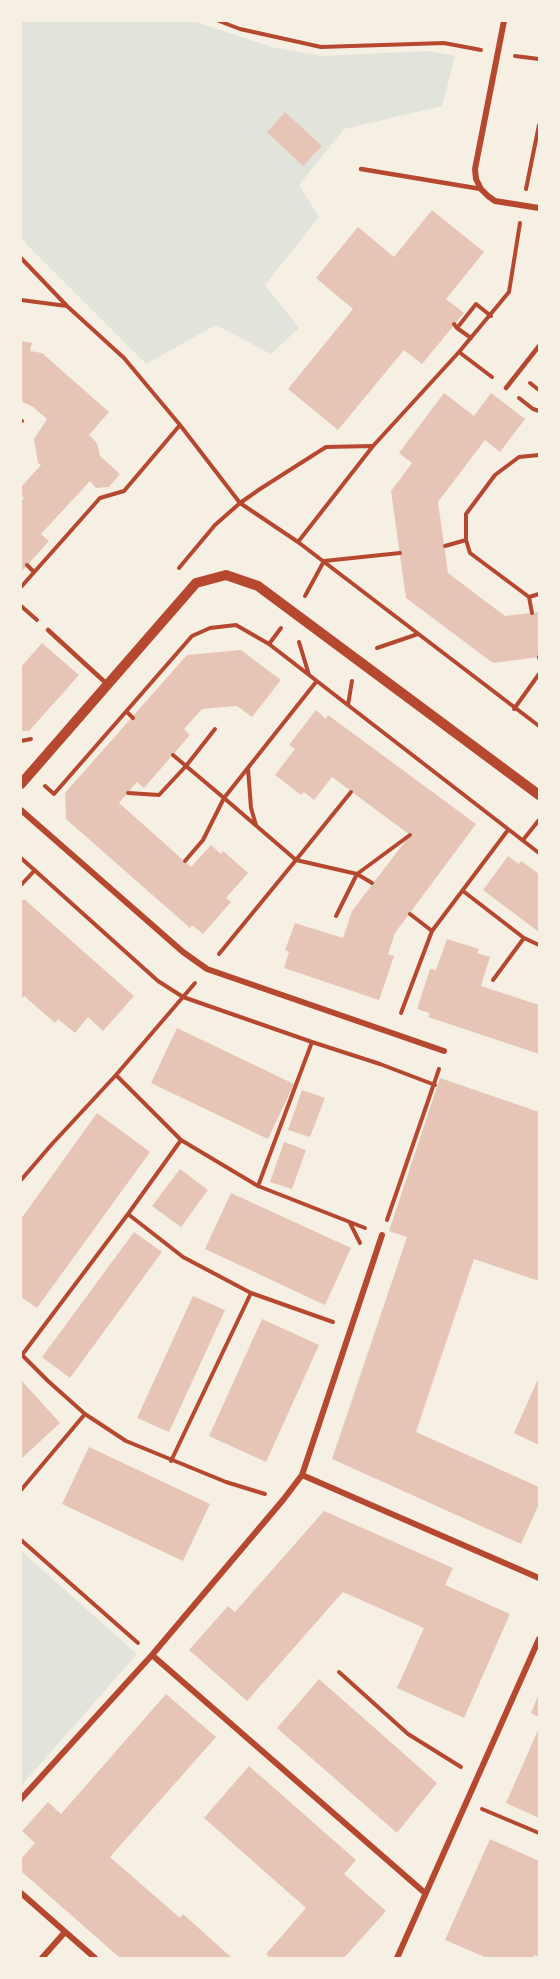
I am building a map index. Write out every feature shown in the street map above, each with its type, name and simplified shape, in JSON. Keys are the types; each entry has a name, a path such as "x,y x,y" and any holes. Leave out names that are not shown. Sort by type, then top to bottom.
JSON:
{"street":[{"path":"504,21 475,169 476,179 481,189 495,201 539,208"},
{"path":"21,784 196,583 226,575 258,586 294,611 539,795"},
{"path":"21,810 183,952 207,969 444,1051"},
{"path":"21,1799 152,1655 302,1475 382,1235"},
{"path":"302,1475 539,1578"},
{"path":"397,1958 538,1642"},
{"path":"152,1655 425,1893"},
{"path":"21,1893 95,1958"},
{"path":"42,1958 64,1932"}],"lane":[{"path":"361,169 481,189"},
{"path":"506,388 539,346"},
{"path":"48,630 107,684"}],"path":[{"path":"219,21 240,29 321,47 444,43 539,59"},
{"path":"298,542 373,446 491,316 509,292 539,125"},
{"path":"21,258 67,306 124,358 240,502 324,561 539,726"},
{"path":"21,300 67,306"},
{"path":"471,338 456,326 476,304 491,316"},
{"path":"21,587 100,498 124,491 180,425"},
{"path":"240,502 326,447 373,446"},
{"path":"532,613 529,597 470,553 466,540 466,514 495,475 519,457 538,454 539,446"},
{"path":"445,546 466,540"},
{"path":"324,561 400,553"},
{"path":"294,611 324,561"},
{"path":"27,565 34,572"},
{"path":"529,597 539,594"},
{"path":"31,773 54,794 192,636 210,628 237,625 269,644 539,853"},
{"path":"374,648 419,633"},
{"path":"298,641 309,676"},
{"path":"514,709 539,674"},
{"path":"348,706 352,681"},
{"path":"185,861 202,840 224,798 316,682"},
{"path":"127,712 133,718"},
{"path":"128,794 159,795 186,766 215,729"},
{"path":"173,754 296,860 357,874 372,883"},
{"path":"248,768 251,808 257,826"},
{"path":"21,1180 116,1076 207,969 351,792"},
{"path":"523,840 539,820"},
{"path":"401,1013 432,931 508,830"},
{"path":"336,916 357,874 410,835"},
{"path":"21,885 35,870"},
{"path":"463,891 524,938 539,945"},
{"path":"411,914 432,931"},
{"path":"493,980 524,938"},
{"path":"258,1186 312,1042"},
{"path":"116,1076 181,1140 258,1186 382,1235 435,1085 444,1051"},
{"path":"181,1140 128,1215 21,1354 48,1382 85,1414 126,1441 226,1482 283,1500"},
{"path":"128,1215 183,1257 251,1293 351,1329"},
{"path":"171,1461 251,1293"},
{"path":"21,1490 85,1414"},
{"path":"21,1540 152,1655"},
{"path":"339,1672 408,1734 478,1777"},
{"path":"467,1802 539,1833"}],"shaded area":[{"path":"21,21 193,21 272,47 321,56 428,51 455,56 442,106 344,129 299,185 319,217 265,285 299,328 271,354 216,325 146,364 27,245 21,236"},
{"path":"21,1551 137,1654 21,1786"}],"building":[{"path":"285,112 322,146 303,166 267,132"},
{"path":"432,210 484,252 446,299 464,313 422,364 404,350 338,430 288,389 353,309 316,278 358,227 394,257"},
{"path":"21,341 32,343 30,351 42,353 109,412 89,435 97,443 100,456 120,474 109,487 96,488 90,481 41,534 49,541 21,572 21,501 24,498 21,495 21,487 41,465 38,463 34,439 47,419 33,407 21,401"},
{"path":"444,393 474,416 491,393 525,419 500,452 485,440 438,502 448,573 505,616 539,612 539,657 493,663 406,598 391,491 412,463 399,453"},
{"path":"42,643 79,675 29,731 21,731 21,667"},
{"path":"241,650 281,680 252,717 237,706 202,709 184,729 190,735 144,788 137,782 119,803 191,867 211,845 221,854 223,851 248,873 226,898 231,902 203,934 192,925 190,928 66,819 65,793 187,655"},
{"path":"316,710 326,719 328,715 476,824 395,933 388,954 394,956 379,1000 284,968 289,952 285,950 295,923 343,938 352,911 410,835 332,777 314,800 304,792 301,795 275,775 295,749 289,745"},
{"path":"508,856 519,864 521,861 539,874 539,932 483,890"},
{"path":"24,899 134,996 103,1031 88,1017 75,1033 58,1019 55,1023 24,996 21,999 21,902"},
{"path":"447,939 479,949 477,953 490,957 481,986 539,1005 539,1054 428,1017 430,1013 417,1009 430,969 436,970"},
{"path":"177,1028 294,1084 268,1139 151,1083"},
{"path":"440,1078 539,1112 539,1281 474,1259 416,1432 539,1487 539,1504 521,1544 332,1459 407,1237 389,1231"},
{"path":"302,1090 325,1098 310,1137 288,1130"},
{"path":"97,1113 150,1152 37,1308 21,1297 21,1219"},
{"path":"284,1142 306,1150 292,1189 270,1182"},
{"path":"180,1169 208,1190 181,1227 152,1206"},
{"path":"231,1193 351,1248 325,1305 205,1249"},
{"path":"134,1232 162,1252 70,1378 42,1357"},
{"path":"193,1296 225,1310 169,1432 137,1418"},
{"path":"262,1319 319,1345 266,1462 209,1436"},
{"path":"539,1377 539,1445 514,1433"},
{"path":"21,1380 60,1423 21,1459"},
{"path":"89,1447 210,1504 183,1561 62,1504"},
{"path":"324,1511 453,1568 445,1585 510,1614 464,1718 397,1688 424,1628 343,1592 247,1701 189,1650 228,1606 235,1612"},
{"path":"319,1679 437,1783 397,1833 277,1728"},
{"path":"166,1694 216,1737 110,1857 180,1918 183,1914 232,1958 120,1958 21,1871 21,1859 35,1843 22,1831 48,1802 61,1814"},
{"path":"539,1694 539,1717 531,1713"},
{"path":"539,1728 539,1818 506,1803"},
{"path":"249,1766 356,1860 344,1874 386,1911 344,1958 270,1958 266,1954 306,1908 204,1818"},
{"path":"490,1839 539,1861 539,1957 534,1955 533,1958 487,1958 445,1940"}]}
